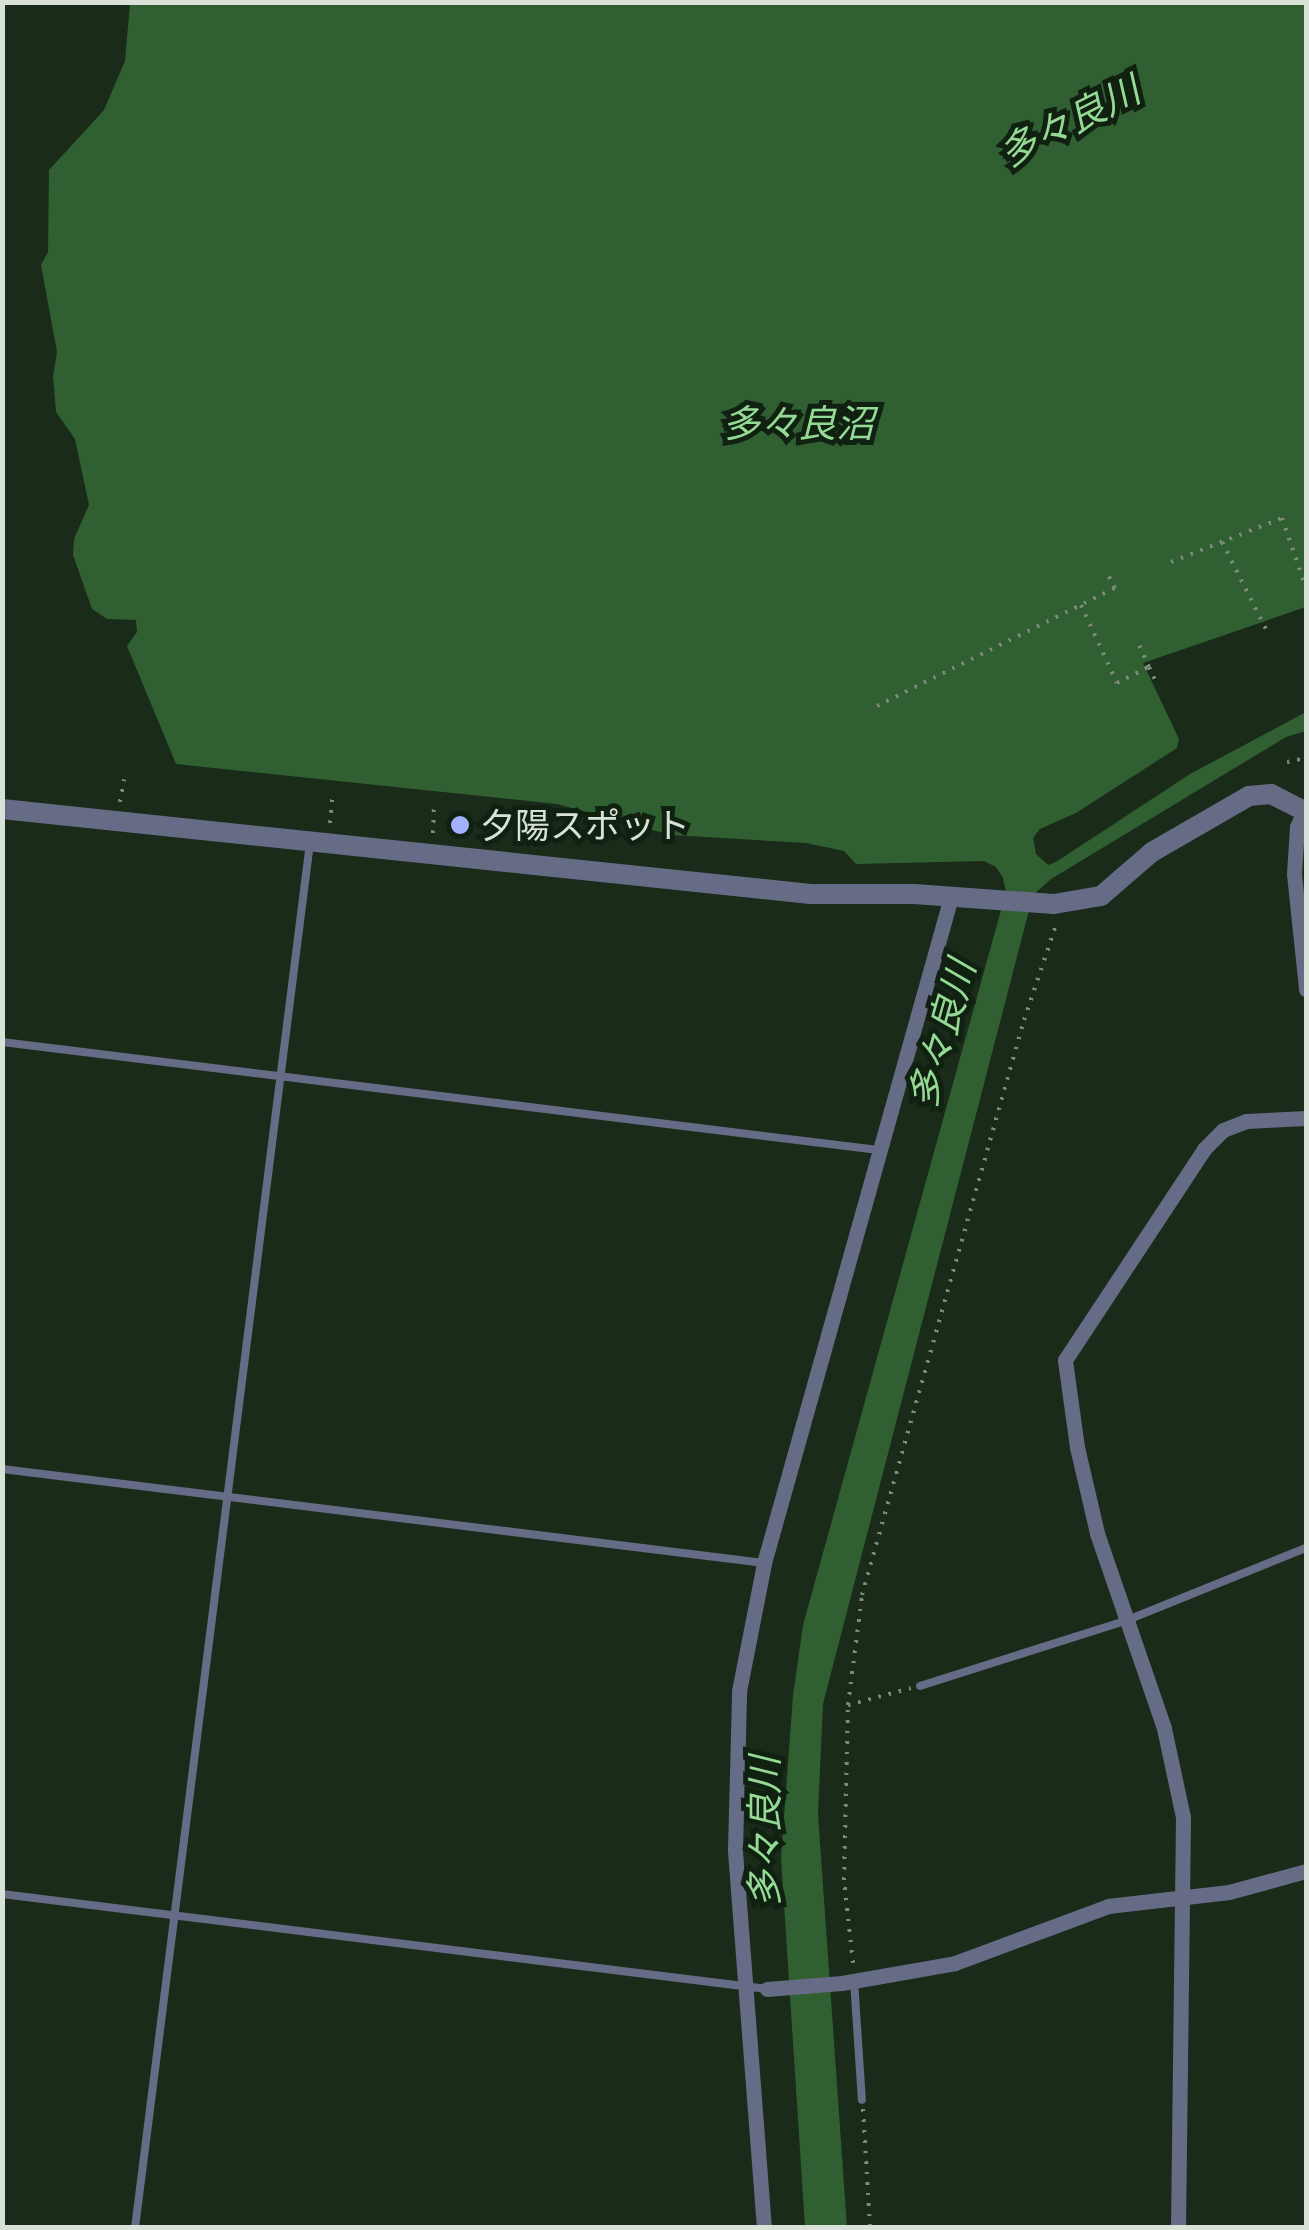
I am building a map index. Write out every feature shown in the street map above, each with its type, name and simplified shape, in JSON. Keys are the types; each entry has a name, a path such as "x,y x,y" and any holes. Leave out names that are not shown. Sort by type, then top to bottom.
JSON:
{"street":[{"path":"2,809 812,894 1059,904 1101,896 1152,852 1249,796 1270,794 1306,812 1297,828 1294,874 1306,989"},
{"path":"764,2228 736,1850 739,1691 764,1564 951,898"},
{"path":"1178,2228 1183,1817 1176,1770 1096,1533 1076,1446 1066,1360 1204,1150 1223,1130 1246,1121 1306,1118"},
{"path":"767,1989 848,1982 955,1963 1108,1906 1229,1892 1306,1872"}],"lane":[{"path":"136,2228 310,842"},
{"path":"2,1042 878,1150"},
{"path":"2,1469 764,1564"},
{"path":"920,1686 1126,1621 1306,1548"},
{"path":"2,1894 767,1989"},
{"path":"848,1982 862,2100"}],"path":[{"path":"1171,562 1282,518 1306,588"},
{"path":"1222,542 1269,636"},
{"path":"877,706 1115,588 1108,575"},
{"path":"1082,605 1117,683 1148,667"},
{"path":"1137,640 1157,684"},
{"path":"1287,762 1306,758"},
{"path":"120,802 124,779"},
{"path":"330,823 332,800"},
{"path":"433,834 434,808"},
{"path":"540,823 540,844"},
{"path":"848,1982 844,1880 848,1705 862,1595 1059,904"},
{"path":"848,1705 920,1686"},
{"path":"862,2100 870,2228"}],"water":[{"name":"多々良沼","path":"130,3 1306,3 1306,607 1143,663 1179,739 1177,748 1076,813 1040,829 1033,838 1036,854 1048,865 1056,862 1190,774 1306,712 1306,731 1286,737 1051,879 1033,895 823,1704 818,1814 847,2227 805,2227 781,1858 793,1695 803,1625 1006,892 1003,878 996,867 984,861 856,864 844,851 806,843 671,835 557,804 176,764 127,646 137,632 136,620 107,619 92,609 73,555 74,539 89,505 75,439 56,412 53,376 57,352 41,265 48,252 49,170 104,110 125,61"}],"place":[{"name":"夕陽スポット","path":"460,825"}],"water label":[{"name":"多々良川","path":"1069,121"},
{"name":"多々良川","path":"941,1034"},
{"name":"多々良川","path":"764,1832"}]}
